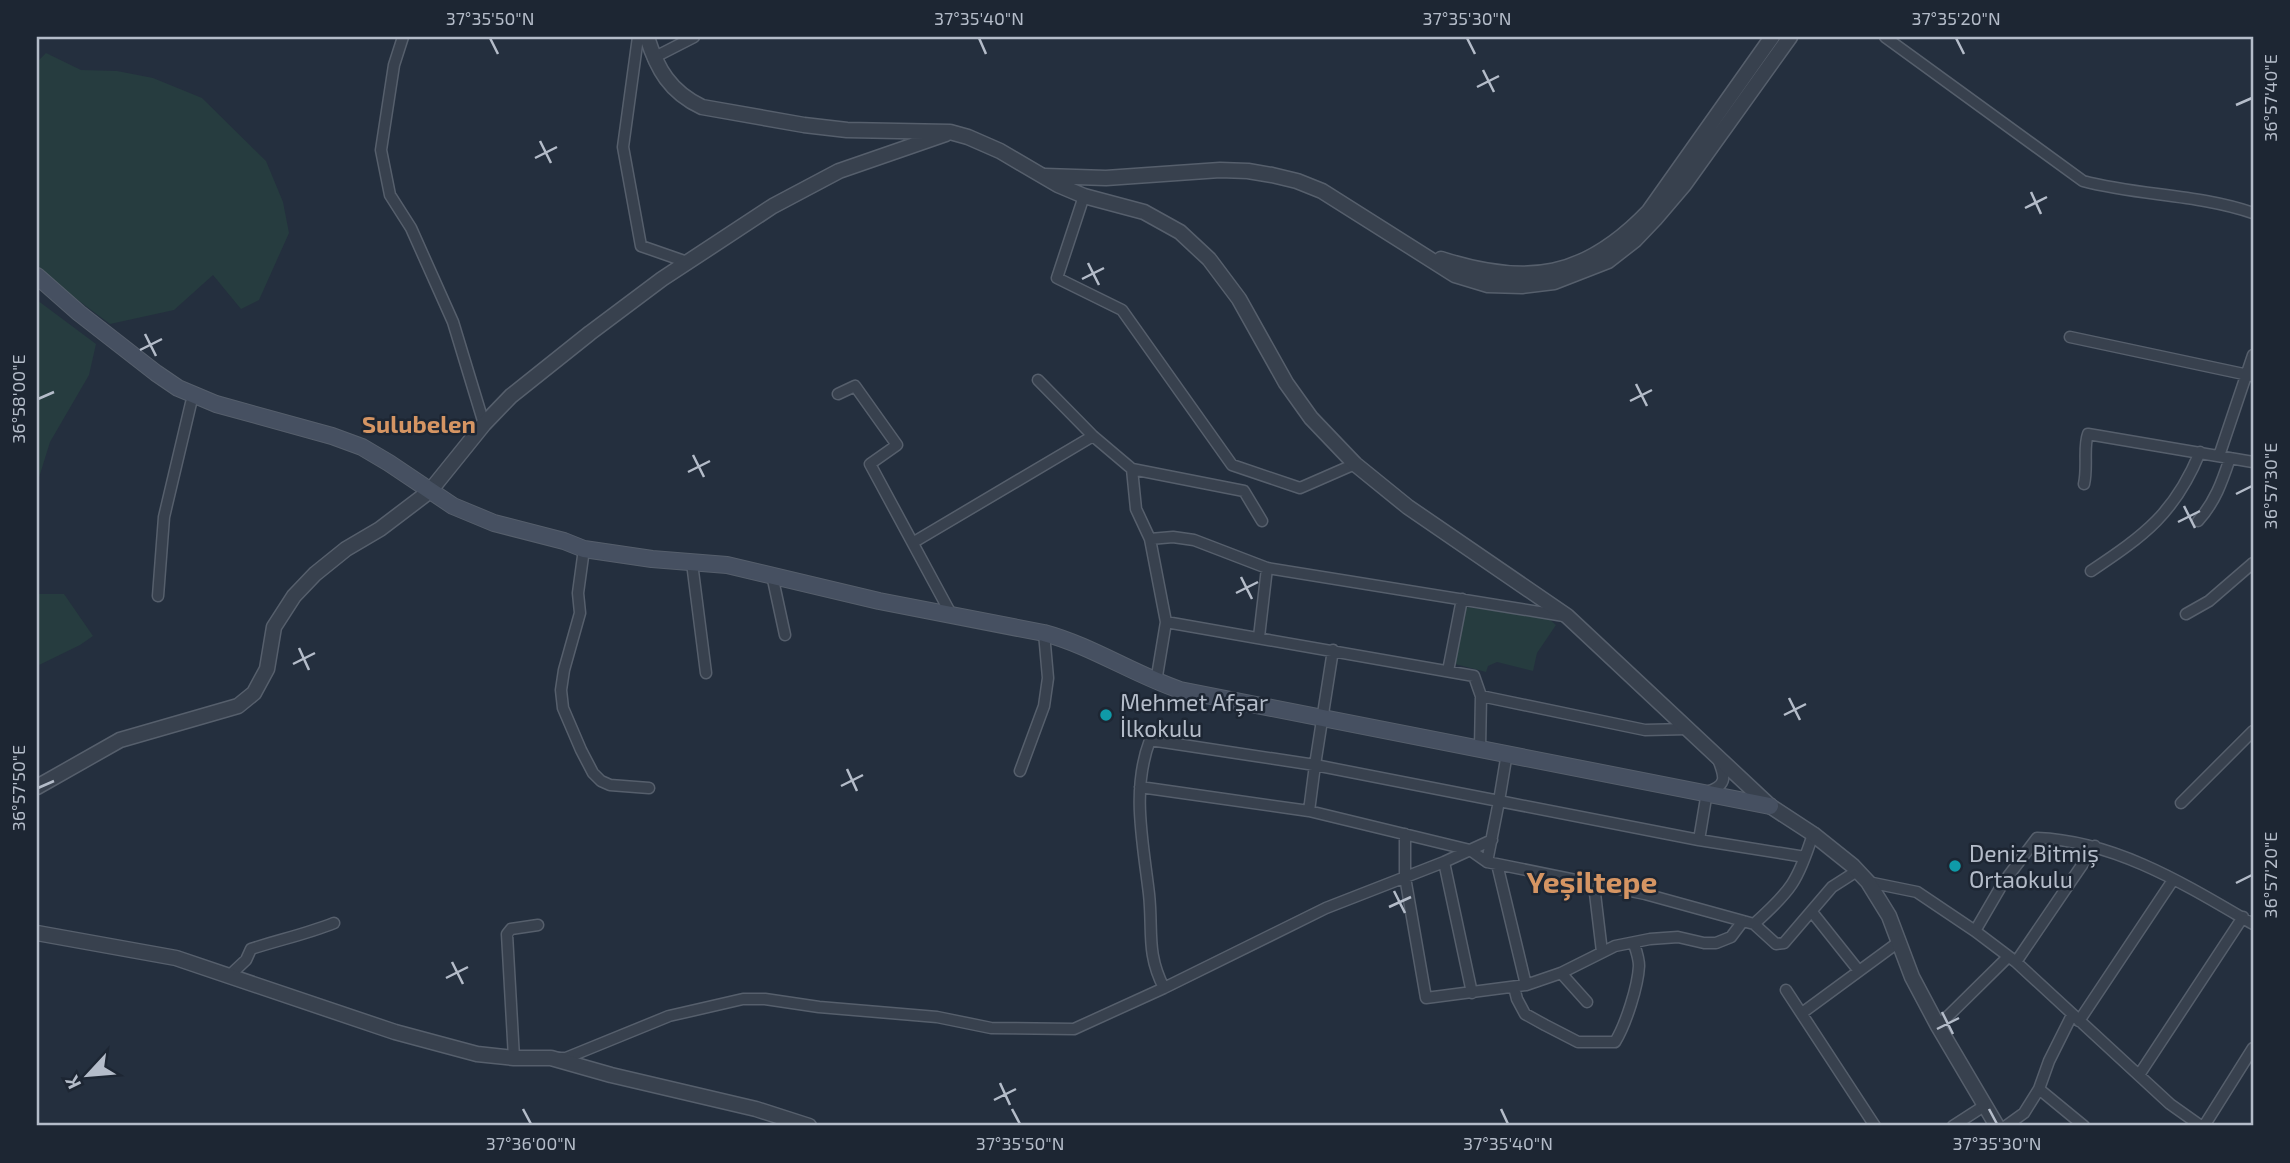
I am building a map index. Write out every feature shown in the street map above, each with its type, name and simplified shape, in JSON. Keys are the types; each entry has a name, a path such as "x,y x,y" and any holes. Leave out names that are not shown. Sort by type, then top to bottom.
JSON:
{"main road":[{"path":"37,276 157,383 191,403 340,446 473,516 578,547 692,563 727,565 879,601 1044,633 1066,639 1156,682 1180,690 1770,806"},
{"path":"37,289 156,373 194,396 362,447 390,463 427,493"}],"street":[{"path":"403,37 394,65 381,150 383,162 390,195 411,228 453,322 484,424"},
{"path":"638,37 624,147 640,246 687,262"},
{"path":"647,37 653,58 670,85 688,100 702,107 836,129 950,132 1000,151 1084,196 1144,212 1180,232 1209,259 1239,299 1286,383 1311,418 1355,464 1408,507 1567,616 1770,806 1813,834 1868,882 1889,916 1912,977 1997,1126"},
{"path":"653,58 694,37"},
{"path":"1423,254 1465,266 1521,275 1546,274 1576,265 1602,251 1625,236 1649,211 1772,37"},
{"path":"1045,176 1106,178 1220,170 1272,175 1322,191 1455,275 1488,285 1522,286 1554,282 1608,261 1642,233 1684,185 1790,37"},
{"path":"1885,37 2083,181 2114,189 2229,205 2253,213"},
{"path":"37,787 120,740 238,706 254,693 267,668 274,628 294,596 315,573 427,493 511,396 590,333 687,262 773,206 839,171 950,132"},
{"path":"1084,196 1057,278 1122,310 1231,465 1300,488 1355,464"},
{"path":"2070,337 2250,375"},
{"path":"2198,521 2221,488 2224,457 2250,375 2253,355"},
{"path":"1038,380 1093,436 1132,469 1244,491 1262,521"},
{"path":"838,394 855,386 897,445 870,464 951,614"},
{"path":"158,596 164,517 191,403"},
{"path":"2084,484 2088,462 2088,434 2253,462"},
{"path":"914,542 1093,436"},
{"path":"2091,571 2138,539 2160,520 2192,472 2200,452"},
{"path":"1132,469 1136,509 1150,540 1166,622 1156,682"},
{"path":"1150,540 1173,537 1194,540 1267,568 1567,616"},
{"path":"578,547 580,613 564,670 561,690 563,708 581,750 593,773 601,781 610,785 649,788"},
{"path":"692,563 706,673"},
{"path":"2186,614 2210,601 2253,563"},
{"path":"1259,637 1267,568"},
{"path":"772,575 785,635"},
{"path":"1448,671 1462,599"},
{"path":"1166,622 1474,676 1481,696 1480,747"},
{"path":"1020,771 1044,706 1048,678 1044,633"},
{"path":"1309,811 1333,650"},
{"path":"1481,696 1645,730 1687,729"},
{"path":"2182,803 2253,730"},
{"path":"1164,988 1152,961 1149,897 1139,811 1142,760 1150,740 1315,765 1805,858"},
{"path":"1507,753 1492,839 1492,863 1520,986 1517,999 1525,1014 1578,1042 1615,1042 1622,1031 1637,980 1639,965 1634,944"},
{"path":"1699,840 1707,792 1718,789 1723,780 1724,773 1717,756"},
{"path":"1140,787 1309,811 1470,850 1492,863 1645,894 1749,922 1779,945 1784,943 1832,887 1857,870"},
{"path":"1405,834 1405,877 1426,998 1520,986 1561,973 1615,946 1650,939 1678,937 1716,943 1731,937 1783,899 1794,884 1813,834"},
{"path":"1975,931 2003,883 2037,838 2062,839 2121,855 2253,924"},
{"path":"37,933 176,958 395,1032 477,1054 514,1058 566,1058 669,1016 743,999 937,1017 991,1028 1074,1029 1326,908 1444,862 1492,839"},
{"path":"1938,1026 2012,959 2095,846"},
{"path":"1444,862 1472,993"},
{"path":"2006,1126 2024,1113 2039,1089 2049,1061 2076,1018 2173,880"},
{"path":"1868,882 1917,891 1975,931 2012,959 2170,1104 2202,1126 2249,1063 2253,1048"},
{"path":"1594,885 1602,952"},
{"path":"1812,912 1859,971"},
{"path":"2139,1075 2243,918"},
{"path":"229,976 246,960 251,949 303,935 334,923"},
{"path":"514,1058 507,934 511,929 538,925"},
{"path":"1802,1013 1900,941"},
{"path":"1561,973 1587,1002"},
{"path":"1786,990 1875,1126"},
{"path":"551,1058 756,1109 809,1126"},
{"path":"2039,1089 2084,1126"},
{"path":"1953,1126 1984,1107"}],"green space":[{"path":"46,53 81,70 117,71 153,78 202,98 266,161 283,202 289,233 259,300 241,309 213,275 174,310 110,324 47,277 37,263 37,62"},
{"path":"37,300 96,344 89,375 50,442 37,484"},
{"path":"37,594 64,594 93,636 37,666"},
{"path":"1466,607 1548,618 1556,625 1537,653 1533,671 1497,662 1488,666 1486,672 1455,664"}],"place":[{"name":"Mehmet Afşar İlkokulu","path":"1106,715"},
{"name":"Deniz Bitmiş Ortaokulu","path":"1955,866"}],"district":[{"name":"Sulubelen","path":"419,423"},
{"name":"Yeşiltepe","path":"1592,881"}]}
